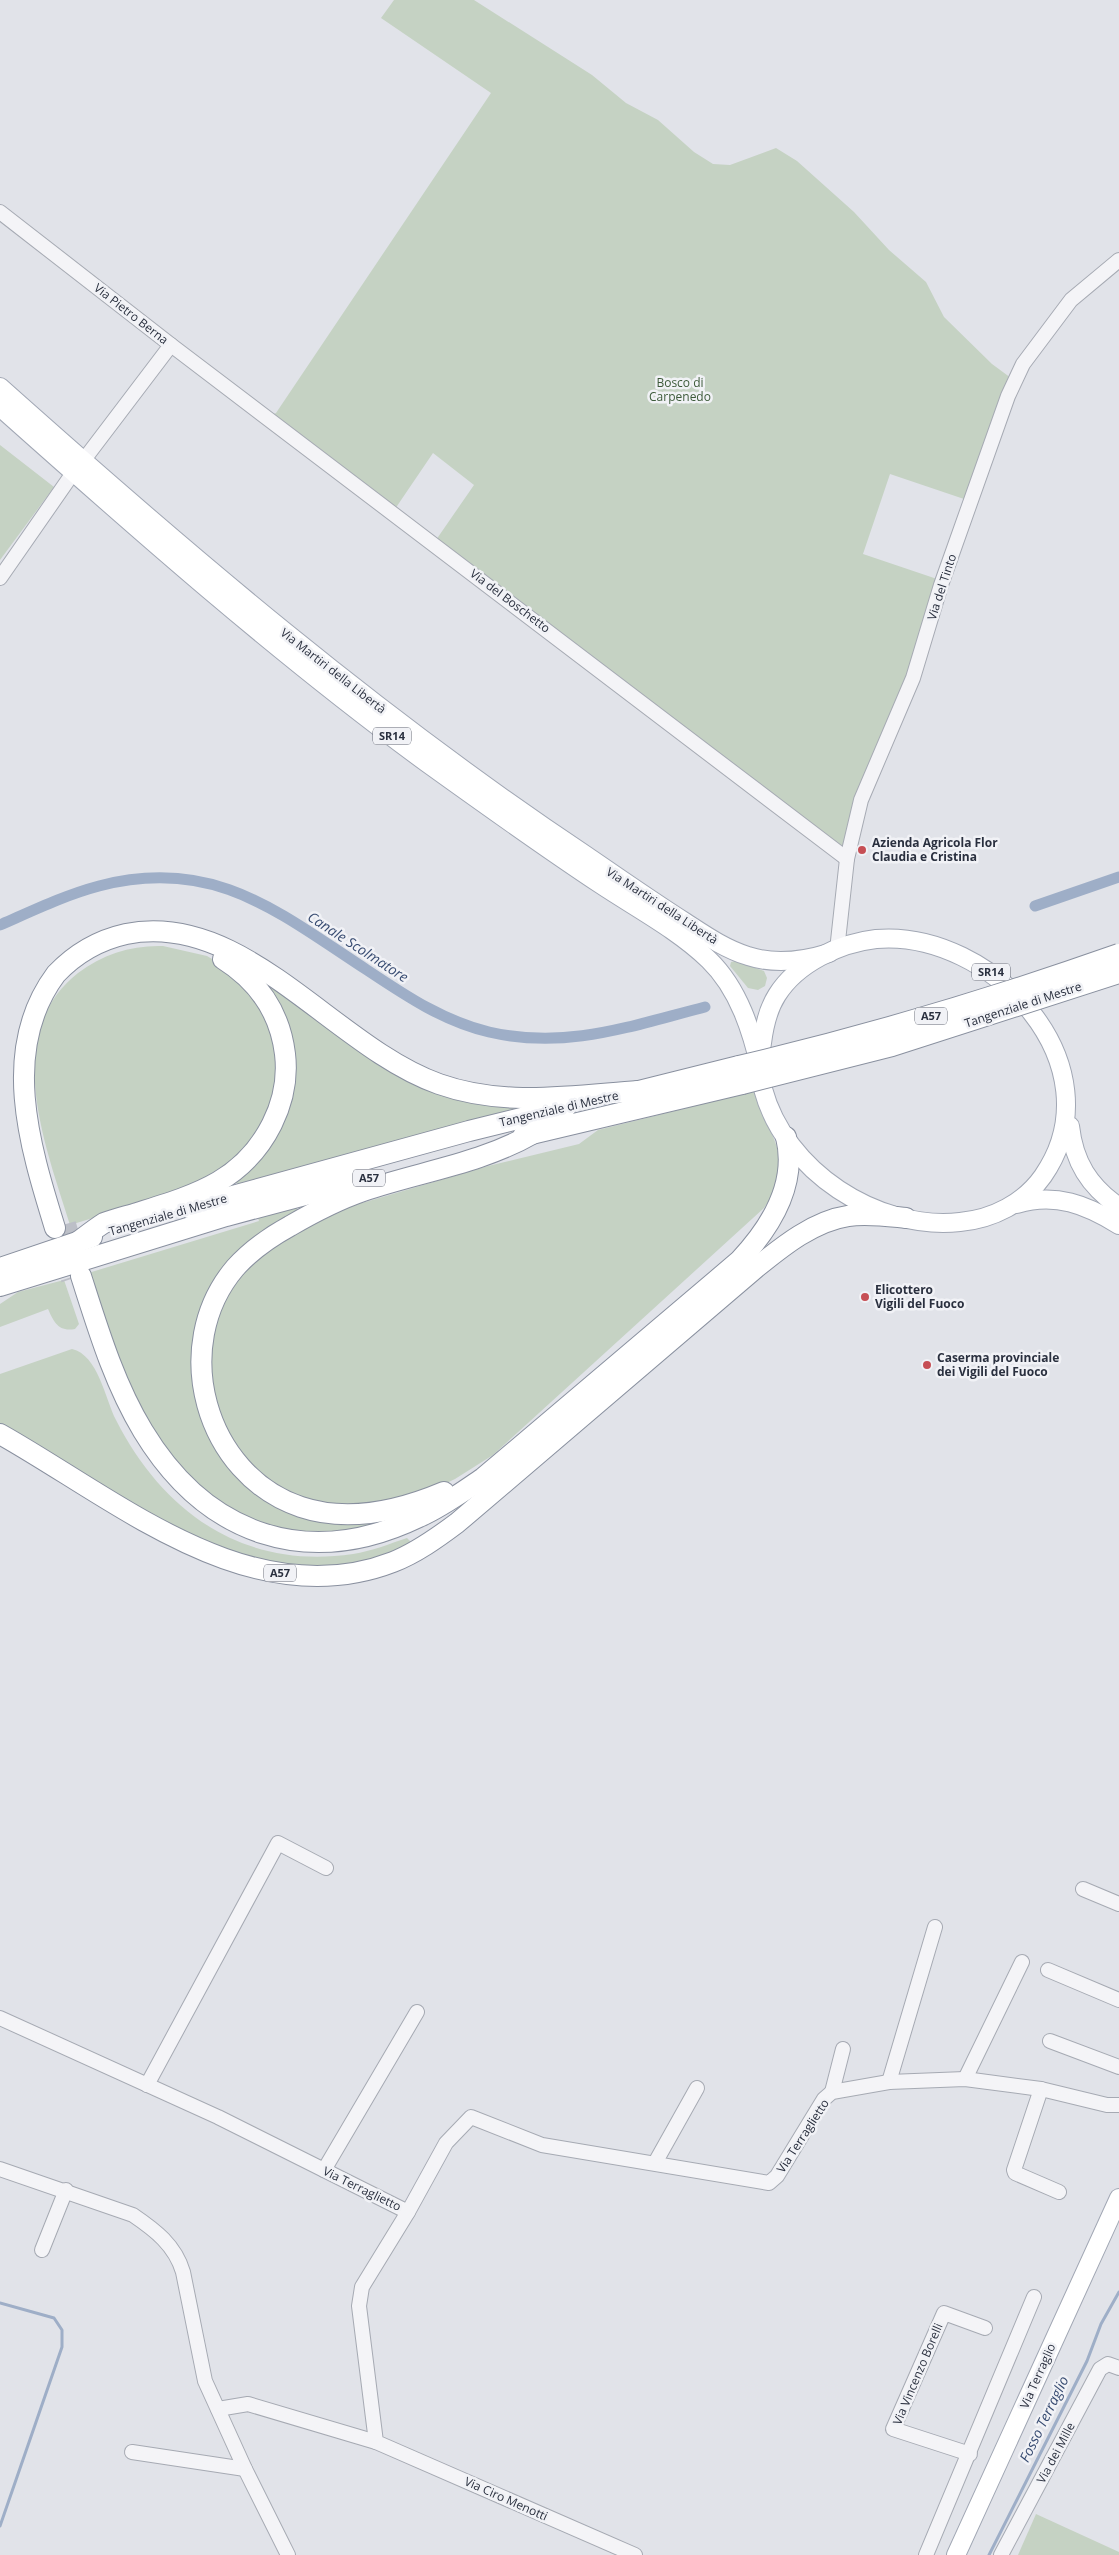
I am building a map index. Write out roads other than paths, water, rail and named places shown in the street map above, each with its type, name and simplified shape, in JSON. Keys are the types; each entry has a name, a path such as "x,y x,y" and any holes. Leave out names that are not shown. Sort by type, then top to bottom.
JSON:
{"highway":[{"name":"A57","path":"79,1241 104,1224 214,1186 241,1166 267,1134 282,1100 286,1062 284,1044 273,1010 263,995 237,968 222,958 188,946 158,942 132,944 115,949 82,967 65,981 48,1004 32,1041 29,1086 38,1137 61,1226 30,1146 20,1102 17,1062 20,1037 32,1006 58,972 90,947 119,936 162,931 189,935 210,942 266,972 381,1056 414,1074 442,1085 487,1096 522,1099 638,1091"},
{"name":"Tangenziale di Mestre","path":"0,1286 226,1216 741,1075 1119,954"},
{"name":"Tangenziale di Mestre","path":"0,1268 79,1241 256,1189 469,1131 638,1091 741,1075 892,1046 1119,973"},
{"name":"A57","path":"514,1454 450,1489 396,1509 370,1513 343,1514 301,1507 277,1496 255,1480 223,1444 212,1423 204,1399 202,1361 210,1318 220,1292 235,1269 265,1241 318,1210 350,1196 492,1155 534,1133"},
{"name":"A57","path":"540,1452 500,1482 468,1502 415,1532 384,1544 322,1554 289,1553 252,1544 217,1526 194,1508 169,1484 139,1446 124,1422 108,1386 76,1278 117,1381 151,1443 168,1467 199,1498 232,1521 254,1532 283,1540 314,1543 343,1540 380,1532 438,1508 514,1454 751,1248 769,1222 786,1188 790,1164 786,1137"},
{"name":"A57","path":"0,1434 140,1518 198,1548 247,1566 301,1576 346,1574 403,1558 464,1518 757,1267 813,1228 847,1216 876,1214 906,1218"}],"main road":[{"name":"Via Martiri della Libertà","path":"0,387 78,467 217,597 359,711 490,809 710,960 724,977 742,1010 755,1046 760,1071"},
{"name":"Via Martiri della Libertà","path":"0,407 227,585 368,699 507,802 674,915 720,944 761,960 790,961 833,952"},
{"name":"SR14","path":"1119,1207 1096,1189 1080,1165 1072,1144 1065,1074 1049,1036 1028,1006 989,971 944,949 905,940 865,940 833,952 798,972 775,997 763,1036 760,1071 762,1087 786,1137 808,1164 837,1188 867,1205 906,1218 957,1223 982,1218 1010,1207 1036,1200 1068,1200 1099,1213 1119,1225"},
{"name":"SR14","path":"1010,1207 1034,1188 1047,1172 1062,1143 1068,1116"},
{"name":"Via Terraglio","path":"956,2555 1119,2198"}],"street":[{"name":"Via Pietro Berna","path":"0,212 172,345 78,467 0,578"},
{"name":"Via del Tinto","path":"833,952 847,859 861,800 913,678 941,585 1008,396 1024,364 1071,300 1119,260"},
{"name":"Via del Boschetto","path":"172,345 847,859"},
{"path":"147,2084 278,1843 326,1868"},
{"path":"1083,1889 1119,1904"},
{"path":"889,2082 934,1927"},
{"path":"966,2079 1022,1962"},
{"path":"1048,1970 1119,2000"},
{"path":"324,2170 417,2012"},
{"name":"Via Terraglietto","path":"0,2018 218,2117 408,2212 446,2143 471,2117 542,2145 769,2183 778,2176 824,2099 832,2092 889,2082 966,2079 1041,2089 1107,2105 1119,2105"},
{"path":"1050,2041 1119,2067"},
{"name":"Via Terraglietto","path":"832,2092 843,2049"},
{"path":"655,2163 697,2088"},
{"path":"1041,2089 1014,2170 1015,2173 1059,2192"},
{"path":"0,2169 66,2190 133,2215 151,2227 170,2246 179,2259 205,2381 245,2469 288,2555"},
{"path":"42,2250 66,2190"},
{"path":"376,2442 359,2306 362,2287 408,2212"},
{"path":"926,2555 970,2454 1034,2297"},
{"name":"Via Vincenzo Borelli","path":"970,2454 893,2429 944,2313 985,2328"},
{"name":"Via dei Mille","path":"1001,2555 1100,2368 1108,2364 1119,2368"},
{"name":"Via Ciro Menotti","path":"218,2410 248,2404 376,2442 613,2551 635,2555"},
{"path":"132,2452 245,2469"}],"waterway":[{"name":"Canale Scolmatore","path":"1035,906 1119,877"},
{"name":"Canale Scolmatore","path":"0,925 61,899 99,886 140,879 177,878 211,884 243,895 304,928 425,1007 456,1021 489,1032 518,1037 572,1037 624,1028 705,1007"},
{"name":"Fosso Terraglio","path":"989,2555 1087,2361 1101,2324 1119,2292"},
{"path":"0,2303 54,2318 62,2330 62,2347 0,2526"}],"tunnel":[{"path":"66,1224 76,1260"},
{"path":"61,1249 71,1279"}],"place":[{"name":"Azienda Agricola Flor Claudia e Cristina","path":"862,850"},
{"name":"Elicottero Vigili del Fuoco","path":"865,1297"},
{"name":"Caserma provinciale dei Vigili del Fuoco","path":"927,1365"}],"park label":[{"name":"Bosco di Carpenedo","path":"680,390"}]}
